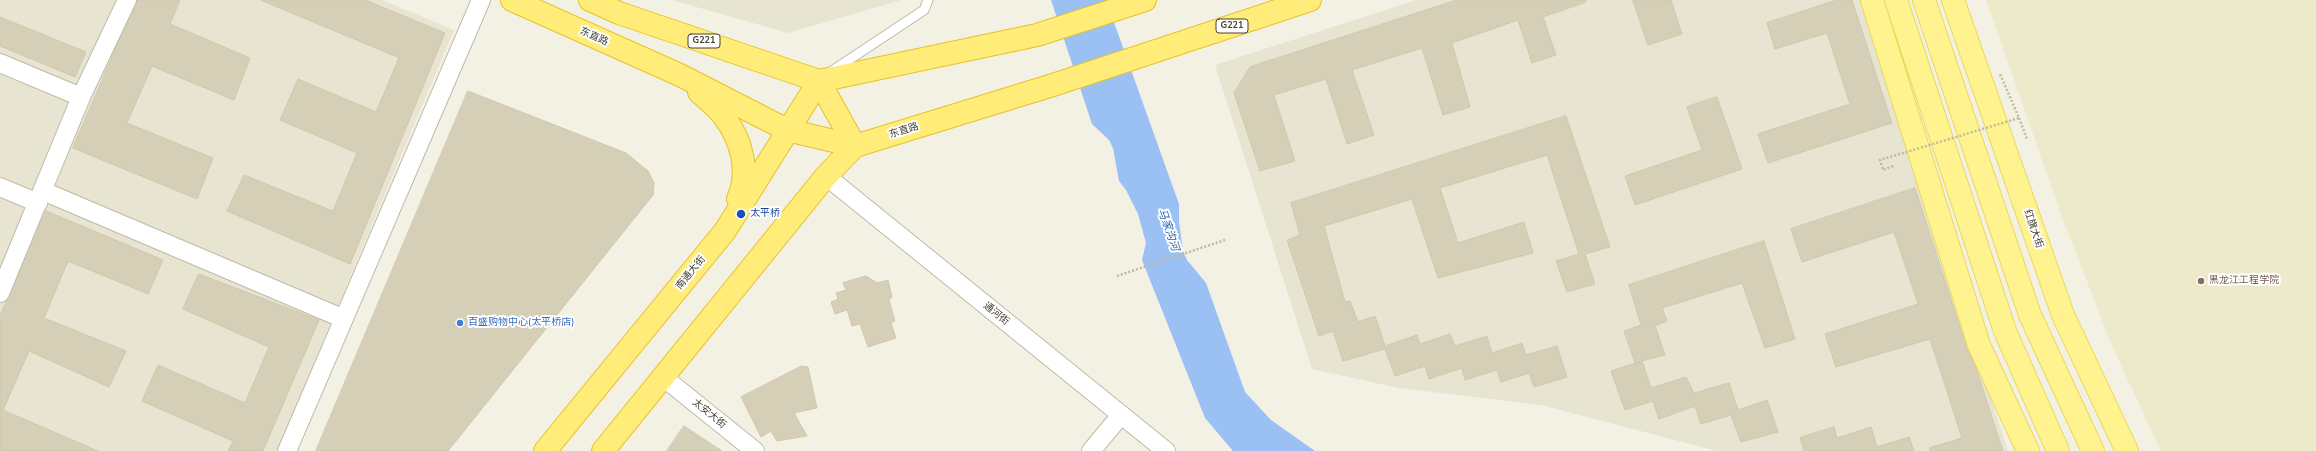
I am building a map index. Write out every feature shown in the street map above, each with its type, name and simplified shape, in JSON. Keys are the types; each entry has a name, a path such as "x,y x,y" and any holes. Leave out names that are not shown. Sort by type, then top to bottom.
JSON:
{"highway":[{"name":"东直路","path":"512,0 680,75 787,130 855,146 1053,85 1310,0"},
{"name":"G221","path":"590,0 619,13 819,81"},
{"path":"603,451 826,176 855,146 819,81 1037,35 1142,1"},
{"path":"680,75 725,117 739,142 745,167 743,189 725,231"},
{"name":"南通大街","path":"545,451 725,231 819,81"}],"main road":[{"path":"1872,0 1979,345 2028,451"},
{"path":"1896,0 2005,331 2058,451"},
{"path":"1924,0 2030,315 2092,451"},
{"name":"红旗大街","path":"1953,0 2063,315 2127,451"}],"street":[{"path":"0,293 6,261 40,197 81,97 127,0"},
{"path":"287,451 342,318 481,0"},
{"path":"0,62 81,97"},
{"name":"通河街","path":"826,176 1166,451"},
{"path":"0,187 40,197 342,318"},
{"name":"太安大街","path":"663,377 755,451"},
{"path":"1091,451 1121,415"}],"lane":[{"path":"819,81 924,10 928,0"}],"path":[{"path":"2000,74 2027,139"},
{"path":"1893,166 1883,170 1880,160 2019,118"},
{"path":"1117,276 1225,240"}],"shaded area":[{"path":"0,0 382,0 454,30 277,451 0,451"},
{"path":"672,0 901,0 788,33"},
{"path":"1416,0 1863,0 2008,451 1717,451 1541,405 1399,388 1312,369 1215,65"},
{"name":"黑龙江工程学院","path":"1986,0 2316,0 2316,451 2161,451 2112,346 2062,217"}],"water":[{"name":"马家沟河","path":"1051,0 1106,0 1179,204 1179,221 1183,251 1187,260 1206,283 1245,392 1271,420 1315,451 1233,451 1205,418 1142,260 1146,243 1138,214 1126,190 1119,181 1113,148 1109,140 1092,124"}],"building":[{"path":"137,0 180,0 170,24 250,58 234,100 152,66 127,123 213,158 197,199 73,148"},
{"path":"261,0 365,0 445,33 350,264 227,211 244,175 333,211 357,153 280,120 298,79 376,112 399,58"},
{"path":"1457,0 1585,0 1586,2 1543,17 1556,55 1532,63 1518,20 1452,43 1470,107 1443,115 1422,48 1352,70 1374,135 1347,144 1326,79 1274,95 1295,161 1260,171 1234,93 1250,67"},
{"path":"1633,0 1671,0 1682,34 1648,45"},
{"path":"1837,0 1852,0 1892,123 1768,163 1758,134 1850,104 1827,33 1775,49 1767,23"},
{"path":"0,17 86,52 75,77 0,46"},
{"name":"百盛购物中心(太平桥店)","path":"468,91 626,153 648,171 654,183 653,195 448,451 316,451"},
{"path":"1717,97 1742,169 1635,205 1625,176 1702,150 1687,107"},
{"path":"1566,116 1610,247 1585,254 1595,284 1567,292 1556,261 1579,254 1547,155 1440,188 1458,243 1524,222 1533,253 1438,278 1412,199 1324,226 1345,302 1350,301 1358,322 1375,316 1385,346 1417,335 1420,344 1450,334 1455,346 1487,336 1492,353 1522,343 1526,355 1557,346 1567,377 1534,387 1529,373 1501,382 1497,370 1465,380 1462,368 1429,379 1425,366 1395,376 1385,349 1343,361 1333,331 1319,336 1287,240 1300,235 1291,203"},
{"path":"1915,188 1967,349 1976,368 2003,451 1930,451 1929,448 1962,438 1930,339 1836,367 1825,334 1918,304 1894,232 1802,262 1791,229"},
{"path":"46,211 163,260 148,294 68,261 44,318 126,351 109,387 29,351 3,410 98,451 0,451 0,316"},
{"path":"1764,241 1795,339 1765,348 1742,283 1662,308 1667,321 1655,326 1665,355 1642,361 1651,388 1686,377 1694,393 1729,383 1738,410 1767,400 1778,432 1741,442 1731,415 1701,424 1695,406 1659,419 1653,401 1625,410 1611,371 1639,362 1635,363 1624,331 1641,325 1629,285"},
{"path":"199,274 319,320 263,451 228,451 233,441 142,401 158,365 245,403 269,347 183,309"},
{"path":"866,276 877,283 888,280 892,297 889,300 895,321 891,323 896,338 868,347 860,324 852,326 847,310 835,314 831,302 838,299 836,293 846,290 843,283"},
{"path":"802,366 808,367 817,408 794,413 807,436 777,441 771,431 761,437 741,397"},
{"path":"684,426 722,451 667,451"},
{"path":"1834,427 1837,438 1871,427 1877,447 1909,437 1914,451 1804,451 1800,438"}],"place":[{"name":"太平桥","path":"741,214"},
{"name":"黑龙江工程学院","path":"2201,281"},
{"name":"百盛购物中心(太平桥店)","path":"460,323"}]}
